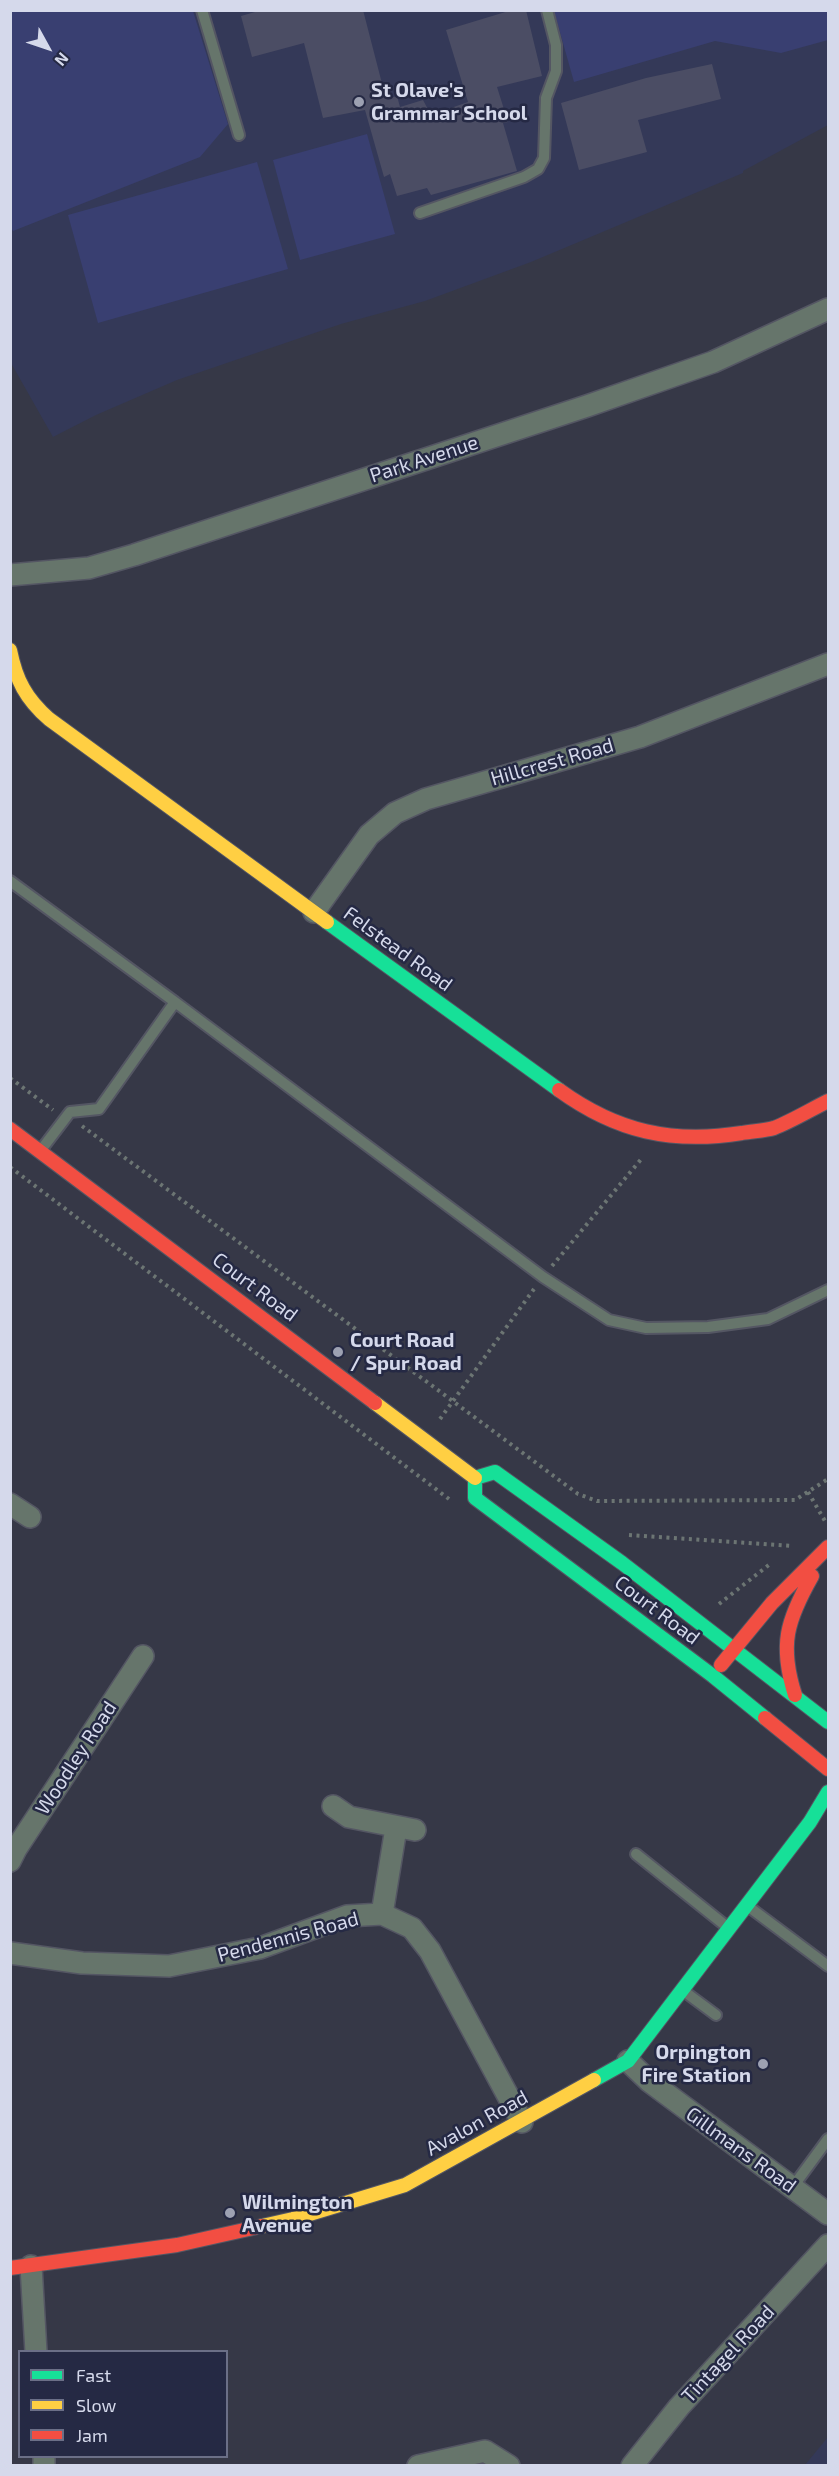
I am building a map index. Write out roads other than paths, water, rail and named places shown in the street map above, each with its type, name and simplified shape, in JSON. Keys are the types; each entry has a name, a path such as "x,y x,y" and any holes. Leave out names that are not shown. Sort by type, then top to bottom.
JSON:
{"street":[{"name":"Park Avenue","path":"10,575 89,568 134,555 702,366 828,309"},
{"name":"Felstead Road","path":"10,650 15,677 25,697 40,712 580,1105 617,1122 661,1136 715,1137 773,1128 828,1101"},
{"name":"Hillcrest Road","path":"314,912 369,835 396,813 426,799 640,736 828,664"},
{"name":"Court Road","path":"10,1129 475,1478"},
{"name":"Court Road","path":"475,1478 495,1472 584,1533 735,1647 828,1722"},
{"name":"Court Road","path":"475,1478 475,1498 713,1676 828,1768"},
{"path":"10,1504 30,1517"},
{"path":"713,1676 763,1611 796,1576 828,1548"},
{"path":"795,1695 787,1675 785,1640 787,1629 794,1608 828,1548"},
{"name":"Woodley Road","path":"10,1860 143,1656"},
{"name":"Avalon Road","path":"21,2267 177,2245 293,2219 405,2185 628,2061 810,1822 828,1792"},
{"path":"333,1806 349,1817 406,1829 382,1914"},
{"name":"Pendennis Road","path":"10,1953 82,1963 169,1966 261,1948 347,1916 382,1914 412,1928 429,1951 522,2122"},
{"name":"Gillmans Road","path":"628,2061 649,2081 828,2214"},
{"name":"Tintagel Road","path":"632,2466 679,2407 828,2246"},
{"path":"21,2267 36,2350"},
{"path":"418,2466 485,2451 509,2466"}],"lane":[{"path":"202,10 239,135"},
{"path":"420,213 524,177 538,169 544,158 546,98 556,71 558,58 547,10"},
{"path":"10,881 543,1276 609,1320 646,1328 708,1327 768,1319 828,1290"},
{"path":"40,1151 70,1112 99,1109 174,1002"},
{"path":"636,1854 729,1928"},
{"path":"746,1904 828,1966"},
{"path":"682,1990 716,2015"},
{"path":"792,2188 828,2139"}],"place":[{"name":"St Olave's Grammar School","path":"359,102"},
{"name":"Court Road / Spur Road","path":"338,1352"},
{"name":"Orpington Fire Station","path":"763,2064"},
{"name":"Wilmington Avenue","path":"230,2213"}]}
